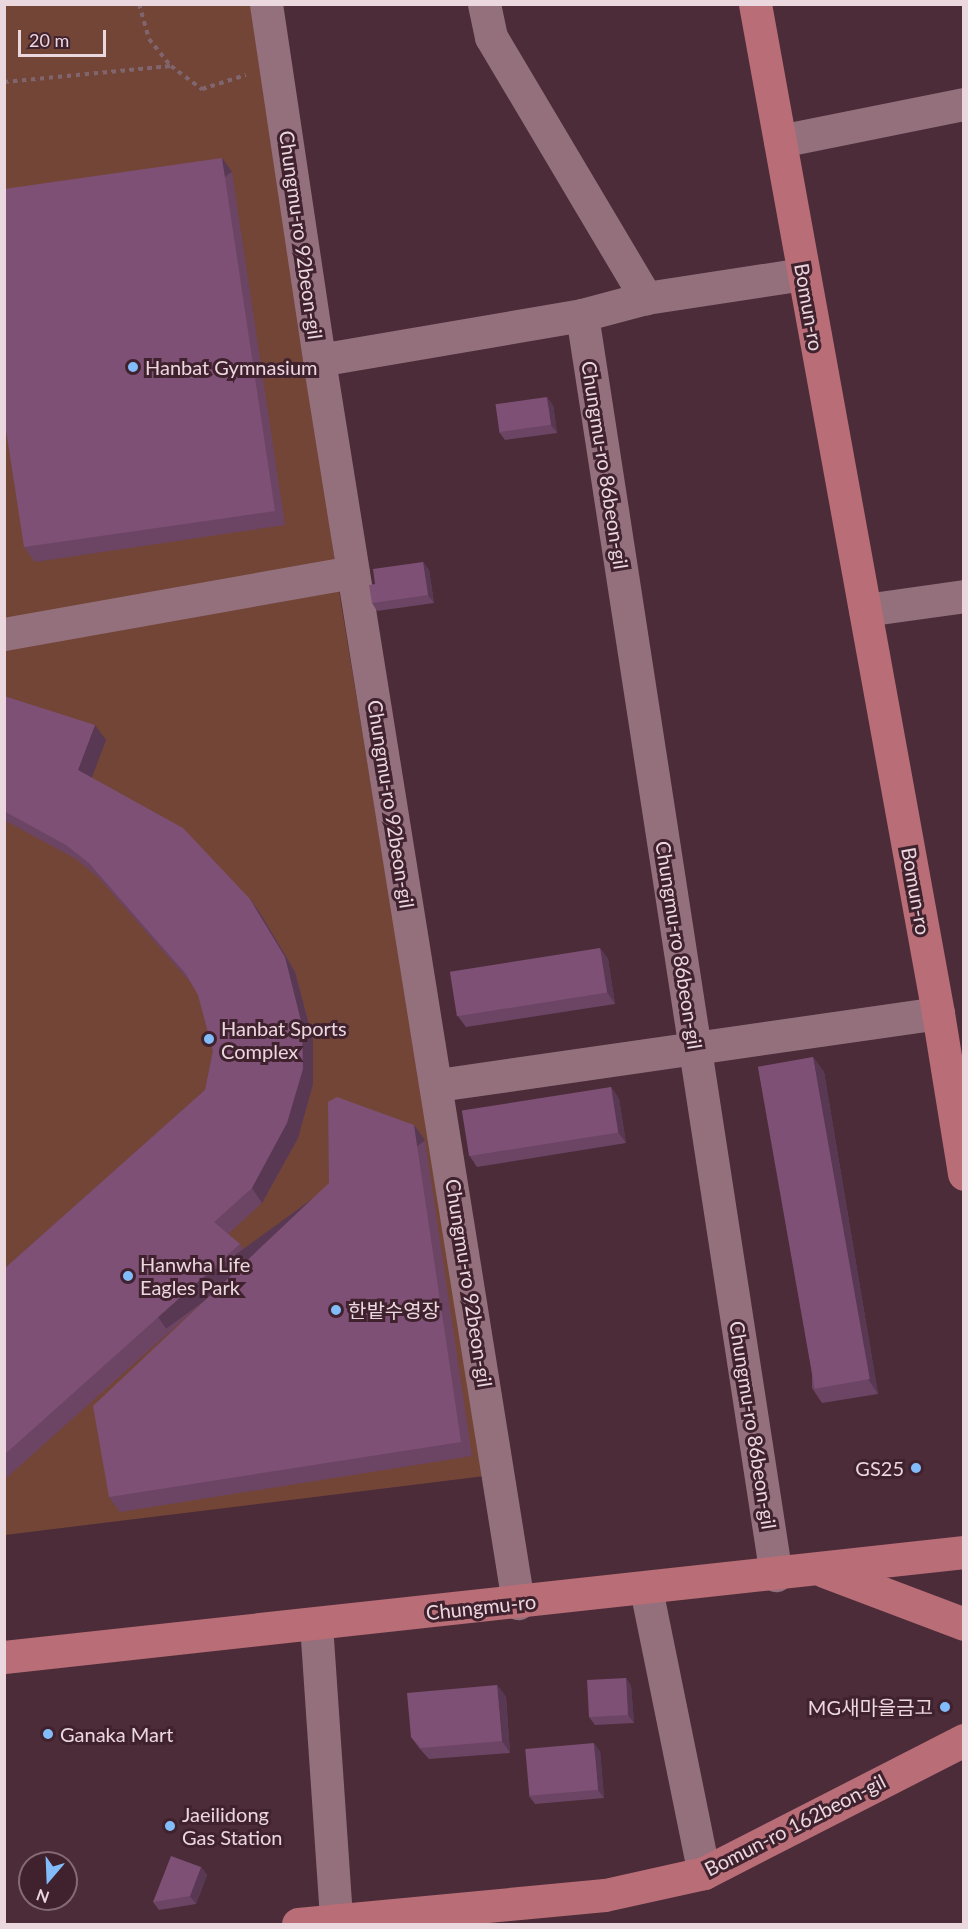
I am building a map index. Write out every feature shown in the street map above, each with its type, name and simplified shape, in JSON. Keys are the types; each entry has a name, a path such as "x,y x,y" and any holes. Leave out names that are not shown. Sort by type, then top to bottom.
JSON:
{"main road":[{"name":"Bomun-ro","path":"755,4 802,274 938,1013 963,1174"},
{"name":"Chungmu-ro","path":"4,1657 823,1570 963,1552"},
{"path":"823,1570 963,1624"},
{"name":"Bomun-ro 162beon-gil","path":"298,1924 605,1895 704,1873 963,1740"}],"street":[{"name":"Chungmu-ro 92beon-gil","path":"266,4 319,360 438,1085 518,1603"},
{"path":"484,4 491,37 646,298"},
{"path":"780,141 963,104"},
{"path":"319,360 582,315 646,298 802,274"},
{"name":"Chungmu-ro 86beon-gil","path":"582,315 776,1575"},
{"path":"4,634 353,572"},
{"path":"865,610 963,596"},
{"path":"438,1085 938,1013"},
{"path":"646,1589 704,1873"},
{"path":"316,1624 336,1921"}],"path":[{"path":"139,4 149,39 171,66 202,89 275,65"},
{"path":"4,82 171,66"}],"shaded area":[{"name":"Hanbat Sports Complex","path":"4,5 254,5 341,603 485,1476 5,1535"}],"building":[{"name":"Hanbat Gymnasium","path":"222,158 275,511 24,547 4,417 4,189"},
{"path":"547,397 551,425 499,432 496,404"},
{"path":"423,562 428,595 372,603 369,585 375,584 373,569"},
{"path":"4,696 95,725 78,770 183,828 250,899 285,957 302,1025 303,1069 287,1123 252,1188 214,1222 240,1244 4,1455 4,1269 205,1090 213,1051 198,995 186,974 89,863 66,845 4,811"},
{"path":"600,948 607,992 457,1016 450,972"},
{"path":"813,1057 870,1379 815,1389 758,1067"},
{"path":"611,1087 618,1132 469,1156 462,1111"},
{"name":"한밭수영장","path":"337,1097 414,1125 461,1442 109,1497 93,1406 329,1183 328,1102"},
{"path":"626,1678 628,1715 589,1717 587,1680"},
{"path":"497,1685 502,1741 421,1748 411,1737 407,1693"},
{"path":"594,1743 598,1790 529,1796 525,1749"},
{"path":"171,1856 201,1867 190,1896 153,1902"}],"place":[{"name":"Hanbat Gymnasium","path":"133,367"},
{"name":"Hanbat Sports Complex","path":"209,1039"},
{"name":"Hanwha Life Eagles Park","path":"128,1276"},
{"name":"한밭수영장","path":"336,1310"},
{"name":"GS25","path":"916,1468"},
{"name":"MG새마을금고","path":"945,1707"},
{"name":"Ganaka Mart","path":"48,1734"},
{"name":"Jaeilidong Gas Station","path":"170,1826"}]}
